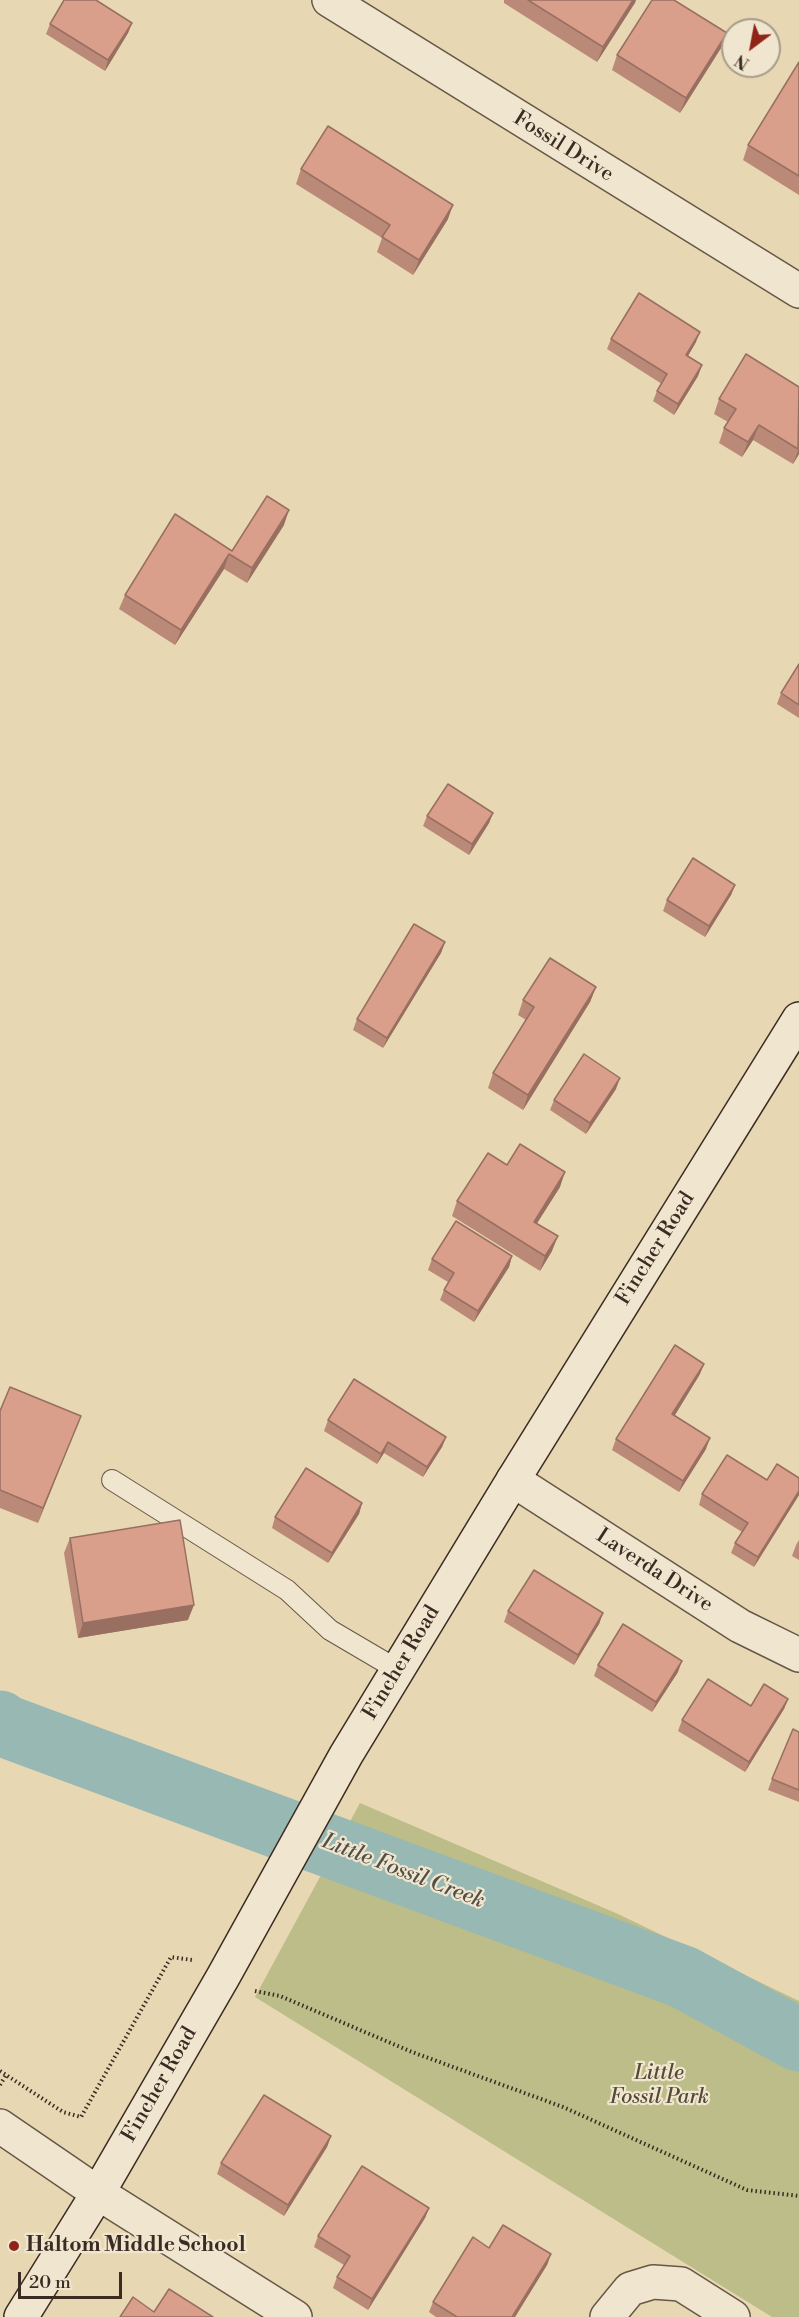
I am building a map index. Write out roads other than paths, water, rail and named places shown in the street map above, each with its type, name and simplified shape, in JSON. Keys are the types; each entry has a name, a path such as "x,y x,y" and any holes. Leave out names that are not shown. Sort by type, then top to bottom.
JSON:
{"street":[{"name":"Fossil Drive","path":"329,0 799,291"},
{"name":"Fincher Road","path":"21,2317 98,2193 346,1755 513,1480 799,1019"},
{"name":"Laverda Drive","path":"513,1480 740,1626 799,1655"},
{"path":"0,2126 98,2193 295,2317"},
{"path":"607,2317 630,2289 653,2282 681,2284 733,2317"}],"lane":[{"path":"112,1480 287,1590 330,1630 398,1670"}],"waterway":[{"name":"Little Fossil Creek","path":"0,1722 5,1726 683,1977 799,2040"}],"place":[{"name":"Haltom Middle School","path":"14,2246"}],"park label":[{"name":"Little Fossil Park","path":"659,2086"}]}
